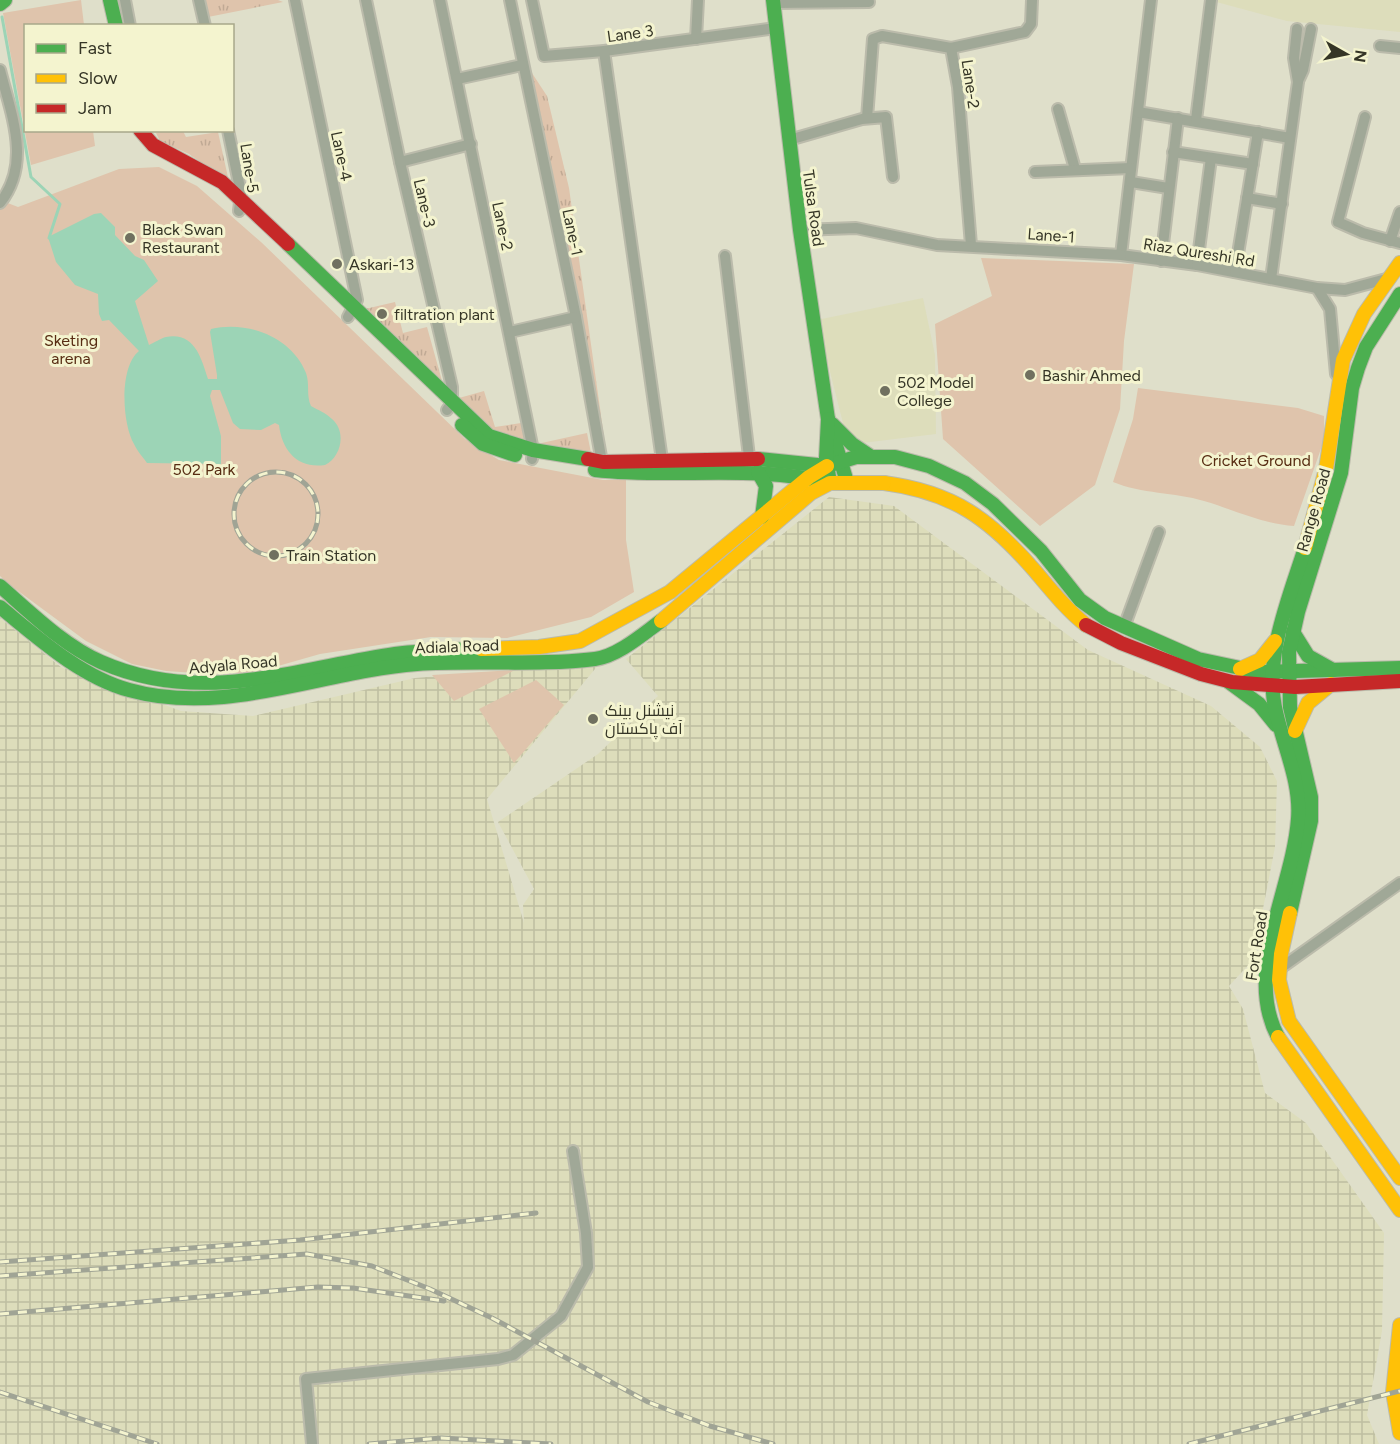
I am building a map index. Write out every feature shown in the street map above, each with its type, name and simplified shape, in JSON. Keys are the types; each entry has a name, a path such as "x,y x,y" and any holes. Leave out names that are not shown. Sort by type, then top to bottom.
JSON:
{"main road":[{"path":"0,4 5,0"},
{"path":"100,0 106,24"},
{"path":"110,0 116,24"},
{"name":"Tulsa Road","path":"773,2 800,230 828,419 847,482"},
{"path":"131,132 142,148 213,176 240,205 449,406 489,436 533,455 603,467 753,468 809,477 830,483"},
{"path":"141,132 154,151"},
{"path":"1240,669 1260,660 1275,643 1309,537 1326,469 1337,386 1352,335 1400,263"},
{"name":"Range Road","path":"1288,671 1293,632 1341,473 1358,368 1366,347 1400,294"},
{"path":"828,419 852,444 870,456"},
{"name":"Tulsa Road","path":"828,419 827,466 830,483"},
{"name":"Adiala Road","path":"496,649 539,647 580,641 670,592 809,477 841,461 870,456 895,457 929,466 965,483 993,504 1041,552 1080,600 1105,618 1198,659 1240,669 1288,671 1332,677"},
{"path":"753,468 795,461 827,466"},
{"path":"753,468 766,486 762,517"},
{"name":"Adiala Road","path":"0,607 44,643 98,676 129,690 170,697 233,698 369,670 417,664 597,659 630,643 670,615 811,493 830,483 884,483 922,488 948,496 973,511 991,524 1019,552 1067,609 1093,630 1229,682"},
{"name":"Adyala Road","path":"0,586 63,639 100,662 126,673 170,684 188,686 250,682 398,654 496,649"},
{"name":"Fort Road","path":"1278,632 1273,687 1311,797 1311,821 1279,969 1282,1002 1289,1021 1400,1178"},
{"path":"1293,632 1308,656 1332,677 1400,681"},
{"path":"1229,682 1273,687 1288,686 1332,677 1400,668"},
{"name":"Fort Road","path":"1288,671 1288,732 1295,777 1298,819 1265,978 1267,1006 1277,1035 1400,1210"},
{"path":"1229,682 1259,704 1288,732 1308,703 1332,677"},
{"path":"1400,1325 1391,1393 1394,1416 1400,1433"},
{"path":"1393,1366 1400,1350"}],"street":[{"path":"125,0 130,24"},
{"path":"199,0 205,24"},
{"name":"Lane-4","path":"295,0 357,300 351,312"},
{"name":"Lane-3","path":"366,0 400,162 452,387 449,406"},
{"name":"Lane-2","path":"440,0 510,332 533,455"},
{"name":"Lane-1","path":"510,0 576,317 603,467"},
{"name":"Lane 3","path":"532,0 544,56 604,51 776,28"},
{"path":"696,39 698,0"},
{"path":"951,48 1025,33 1031,24 1032,0"},
{"name":"Riaz Qureshi Rd","path":"1151,0 1121,255 1235,272 1317,288 1345,290 1391,278"},
{"path":"1196,120 1211,0"},
{"path":"773,2 869,2"},
{"path":"1297,29 1294,58 1298,82"},
{"path":"1271,279 1298,82 1303,70 1311,29"},
{"name":"Lane-2","path":"867,118 873,39 882,36 951,48 958,87 972,246"},
{"path":"1380,46 1400,48"},
{"path":"604,51 664,468"},
{"path":"457,79 522,65"},
{"path":"0,70 16,136 18,157 15,176 0,202"},
{"path":"1058,109 1075,169"},
{"path":"1138,112 1196,120 1290,138"},
{"path":"789,140 867,118 886,117 893,177"},
{"path":"1365,117 1338,222 1395,242 1400,212"},
{"path":"1161,261 1178,118"},
{"path":"150,132 154,151"},
{"name":"Lane-5","path":"228,132 240,205"},
{"path":"1235,272 1258,132"},
{"path":"400,162 471,144"},
{"path":"1173,152 1253,164"},
{"path":"1197,266 1211,158"},
{"path":"1035,172 1131,168"},
{"path":"1131,182 1168,188"},
{"path":"1247,198 1282,204"},
{"name":"Lane-1","path":"800,230 856,228 937,245 1121,255"},
{"path":"725,256 753,468"},
{"path":"1317,288 1330,309 1337,386"},
{"path":"510,332 576,317"},
{"path":"1124,627 1159,532"},
{"path":"1265,978 1400,883"},
{"path":"312,1444 306,1379 498,1359 513,1355 561,1316 588,1268 586,1233 573,1151"}],"shaded area":[{"path":"1209,0 1400,0 1400,32 1287,21"},
{"path":"101,213 115,227 115,235 135,256 144,260 158,281 135,301 149,345 166,337 184,338 195,348 208,379 217,379 211,329 239,327 253,329 279,341 299,360 306,373 311,406 325,413 337,424 341,437 340,444 331,461 325,465 315,465 299,461 288,450 279,425 275,423 261,430 240,429 233,423 220,390 212,390 210,396 221,436 221,464 147,463 130,435 124,396 128,369 139,351 109,320 102,321 99,314 98,294 75,285 56,262 48,237 94,214"},
{"name":"502 Model College","path":"923,298 935,355 936,434 862,443 844,427 817,320"},
{"path":"829,497 894,506 1088,650 1211,706 1260,747 1277,781 1275,847 1253,960 1229,986 1243,1009 1265,1093 1306,1123 1384,1233 1382,1331 1367,1415 1379,1444 0,1444 0,618 61,667 181,711 253,716 415,678 600,663 487,799 524,923 523,905 534,889 498,822 598,754 658,696 626,659"}],"green space":[{"path":"81,0 84,24 24,24 24,127 3,13"},
{"path":"204,0 278,0 283,2 208,17"},
{"path":"530,70 547,96 569,188 607,458"},
{"path":"25,132 93,132 95,146 31,165"},
{"path":"184,132 186,137 218,132 229,182 189,154 160,141 156,133"},
{"name":"502 Park","path":"159,167 197,186 261,242 465,439 499,460 603,480 626,480 626,540 634,592 591,617 507,638 431,637 320,654 257,672 211,674 166,671 132,664 86,641 10,585 0,576 0,200 18,207 119,169"},
{"name":"Bashir Ahmed","path":"981,258 1134,264 1124,341 1120,409 1095,485 1040,526 943,439 935,324 992,296"},
{"path":"395,302 403,333 427,327 444,388 365,309"},
{"name":"Cricket Ground","path":"1138,388 1298,408 1324,416 1324,440 1294,526 1260,520 1193,498 1135,489 1113,482 1133,419"},
{"path":"484,391 495,427 521,423 526,442 492,430 459,398"},
{"path":"587,433 591,453 537,444"},
{"path":"515,670 454,701 432,675"},
{"path":"536,680 564,705 514,763 479,709"}],"waterway":[{"path":"2,17 31,177 60,204 49,238"}],"railway":[{"path":"276,472 292,475 306,484 315,498 318,514 315,530 306,544 292,553 276,556 260,553 246,544 237,530 234,514 237,498 246,484 260,475 276,472"},
{"path":"0,1262 300,1240 536,1213"},
{"path":"0,1276 307,1254 372,1266 430,1289 492,1318 648,1402 710,1426 773,1444"},
{"path":"0,1314 318,1287 353,1288 444,1301"},
{"path":"1189,1444 1400,1391"},
{"path":"0,1392 157,1444"},
{"path":"369,1444 441,1438 551,1444"}],"traffic: fast":[{"path":"0,4 5,0"},
{"path":"110,0 116,24"},
{"path":"773,0 800,230 828,419 847,482"},
{"path":"288,244 489,436 533,450 588,459"},
{"path":"1290,913 1311,821 1311,797 1290,707 1289,652 1298,612 1341,473 1352,388 1358,368 1366,347 1400,294"},
{"path":"595,470 771,474 830,483 826,458 828,419"},
{"path":"832,424 852,444 870,456"},
{"path":"462,425 483,444 515,455"},
{"path":"758,459 827,466 856,457 895,457 929,466 965,483 993,504 1041,551 1080,600 1105,618 1198,659 1259,672 1400,668"},
{"path":"758,472 766,486 762,517"},
{"path":"1278,1037 1269,1012 1266,985 1268,958 1294,846 1298,805 1294,778 1276,712 1273,671 1275,650 1285,608 1305,548"},
{"path":"0,586 48,628 87,655 138,675 175,681 211,683 248,680 395,654 481,649"},
{"path":"0,607 61,655 111,684 165,697 201,698 273,690 381,668 417,664 595,659 621,649 661,621"},
{"path":"1293,632 1308,656 1333,670"},
{"path":"1229,682 1259,704 1276,725"}],"traffic: slow":[{"path":"1305,548 1326,469 1343,360 1364,314 1400,263"},
{"path":"481,649 539,647 580,641 670,592 809,477 827,466"},
{"path":"661,621 811,493 830,483 884,483"},
{"path":"884,483 930,493 969,511 1002,537 1086,625"},
{"path":"1240,669 1260,660 1275,641"},
{"path":"1295,731 1308,703 1331,684"},
{"path":"1290,913 1281,954 1279,980 1289,1021 1400,1178"},
{"path":"1278,1037 1400,1210"},
{"path":"1400,1325 1393,1392 1400,1433"}],"traffic: jam":[{"path":"142,132 153,145 222,182 288,244"},
{"path":"588,459 603,462 758,459"},
{"path":"1086,625 1121,643 1201,674 1232,682 1295,687 1400,681"}],"place":[{"name":"Black Swan Restaurant","path":"130,238"},
{"name":"Askari-13","path":"337,264"},
{"name":"filtration plant","path":"382,314"},
{"name":"Bashir Ahmed","path":"1030,375"},
{"name":"502 Model College","path":"885,391"},
{"name":"Train Station","path":"274,555"},
{"name":"نیشنل بینک آف پاکستان","path":"593,719"}],"park label":[{"name":"Sketing arena","path":"71,349"}]}
